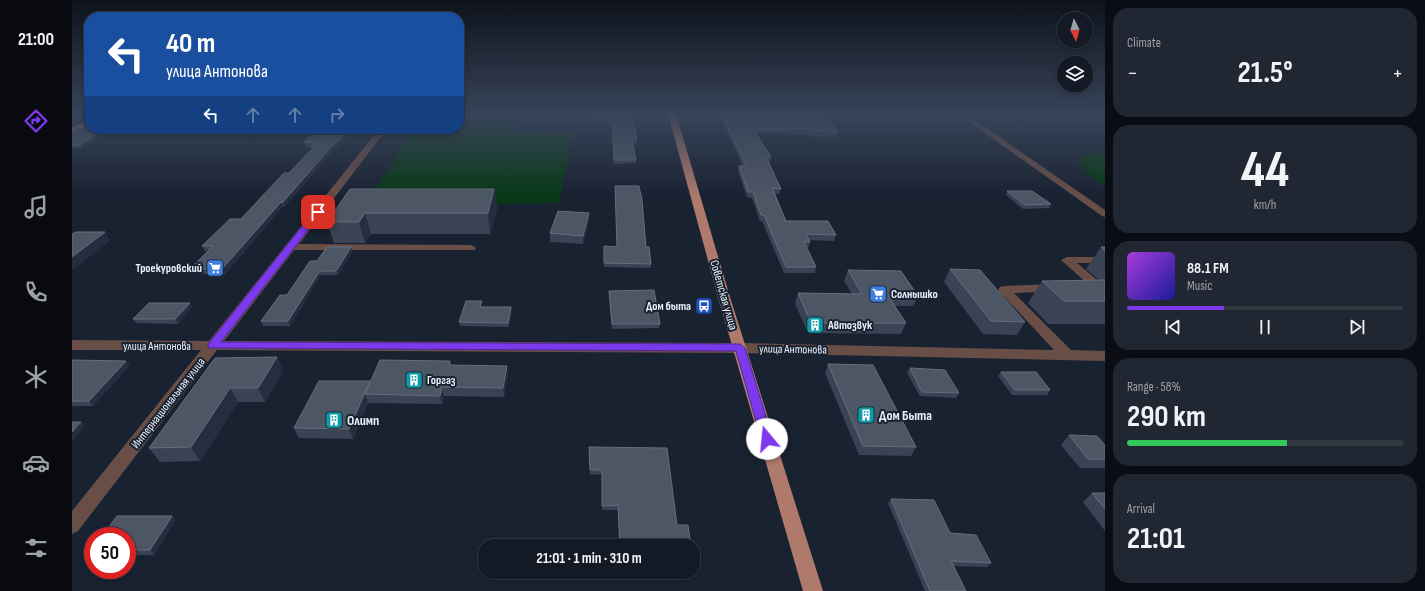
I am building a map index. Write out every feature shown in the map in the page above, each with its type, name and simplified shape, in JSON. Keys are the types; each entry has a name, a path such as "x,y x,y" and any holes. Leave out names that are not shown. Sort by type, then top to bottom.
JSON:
{"main road":[{"name":"Советская улица","path":"680,142 813,591"}],"street":[{"name":"Интернациональная улица","path":"72,525 373,142"},
{"path":"1001,142 1105,214"},
{"path":"290,247 471,248"},
{"path":"1082,288 1098,287 1067,260 1105,260"},
{"path":"1067,288 1004,290 1068,356"},
{"name":"улица Антонова","path":"72,345 740,348 1105,356"}],"green space":[{"path":"406,142 571,142 559,203 364,206"},
{"path":"1089,153 1105,153 1105,187 1093,179 1077,162"}],"building":[{"path":"72,142 86,142 80,145 72,145"},
{"path":"304,142 337,142 222,269 190,269 213,246 202,246 230,219 241,219 284,173 289,173 314,147 311,147 315,143"},
{"path":"613,142 632,142 636,160 614,160"},
{"path":"734,142 761,142 771,157 766,157 781,189 772,188 786,221 828,221 836,235 806,234 810,242 804,242 816,267 786,267 764,215 761,215 753,192 748,192 739,166 746,166"},
{"path":"615,186 639,186 642,200 646,247 649,247 651,264 604,263 604,246 617,247"},
{"path":"350,189 494,189 488,213 365,213 359,222 327,222"},
{"path":"1007,191 1032,191 1051,204 1025,205"},
{"path":"558,211 589,213 583,236 550,233"},
{"path":"76,232 105,232 72,257 72,234"},
{"path":"327,247 351,247 336,271 320,271 288,321 261,321 280,295 287,295 310,261 317,261"},
{"path":"950,269 980,270 1025,322 991,321"},
{"path":"848,270 901,271 918,296 888,296 906,323 811,323 798,293 862,294"},
{"path":"1105,280 1105,301 1064,301 1042,281"},
{"path":"654,290 660,324 612,324 609,291"},
{"path":"466,301 482,301 480,307 511,307 508,323 459,322"},
{"path":"149,303 190,303 175,319 133,319"},
{"path":"277,357 258,388 230,388 191,447 149,448 215,358"},
{"path":"72,360 126,361 89,401 72,401"},
{"path":"380,360 450,361 449,365 507,366 503,388 442,387 440,396 365,394"},
{"name":"Дом Быта","path":"828,364 873,365 916,447 863,446"},
{"path":"910,368 945,370 959,393 922,392"},
{"path":"1001,372 1036,372 1050,390 1015,390"},
{"name":"Олимп","path":"319,381 370,381 349,429 294,428"},
{"path":"72,422 81,422 72,432"},
{"path":"1069,435 1097,436 1105,445 1105,459 1088,459"},
{"path":"589,447 667,448 677,525 688,525 690,539 620,539 618,505 602,506 602,470 590,470"},
{"path":"1092,493 1105,493 1105,509"},
{"path":"891,499 934,500 950,533 976,535 991,563 951,561 966,591 930,591"},
{"path":"117,516 172,516 150,550 136,550 136,527 109,527"}],"place":[{"name":"Троекуровский","path":"215,268"},
{"name":"Солнышко","path":"878,294"},
{"name":"Дом быта","path":"704,306"},
{"name":"Автозвук","path":"815,325"},
{"name":"Горгаз","path":"414,380"},
{"name":"Дом Быта","path":"866,415"},
{"name":"Олимп","path":"334,420"}],"route":[{"path":"318,212 213,346 740,348 767,439"}]}
